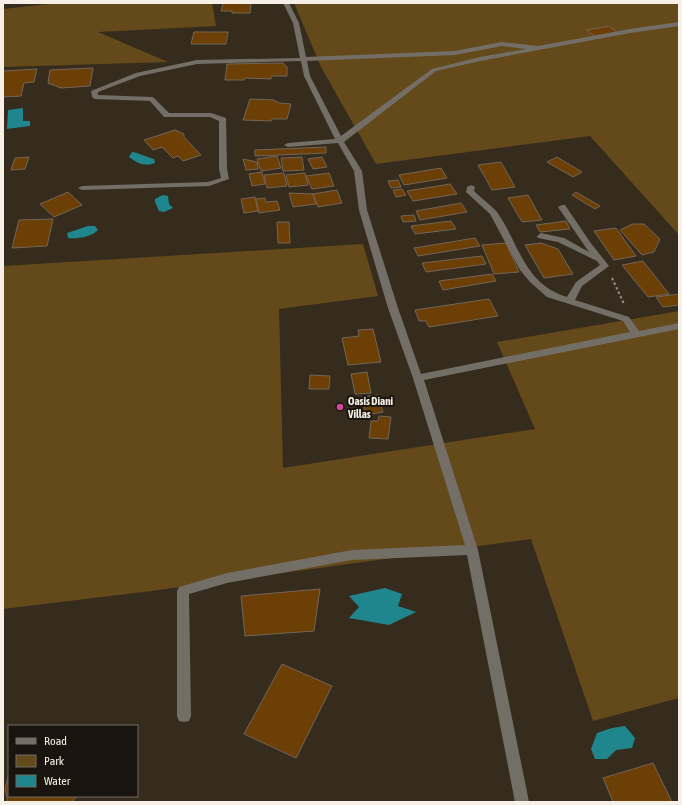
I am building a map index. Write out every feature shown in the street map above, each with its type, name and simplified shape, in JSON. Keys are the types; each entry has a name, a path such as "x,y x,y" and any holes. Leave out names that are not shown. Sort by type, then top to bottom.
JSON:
{"street":[{"path":"286,3 296,23 307,76 340,141 358,171 363,210 393,308 418,378 472,550 522,802"},
{"path":"288,145 340,141 434,70 480,59 538,48 630,31 679,24"},
{"path":"82,188 209,184 225,179 223,169 223,120 211,115 167,114 152,99 95,97 94,90 138,74 197,62 455,53 502,44 538,48"},
{"path":"471,187 470,192 493,213 522,268 533,280 550,295 570,300 626,319 637,335"},
{"path":"562,207 587,244 605,266"},
{"path":"541,236 561,240 594,257 605,266"},
{"path":"570,300 579,284 605,266"},
{"path":"418,378 679,326"},
{"path":"184,716 183,591 227,578 352,555 472,550"}],"path":[{"path":"605,266 624,301 626,319"}],"green space":[{"path":"57,3 212,3 216,26 98,32 168,62 3,67 3,9"},
{"path":"294,3 679,3 679,235 590,136 376,164 321,67"},
{"path":"363,244 378,296 279,309 283,468 535,429 497,342 679,311 679,698 593,721 531,539 151,591 3,609 3,266"}],"water":[{"path":"23,108 23,121 30,121 30,126 7,129 8,110"},
{"path":"132,152 154,159 155,163 147,165 138,163 129,157"},
{"path":"163,195 168,196 169,204 173,208 164,212 159,211 155,202 155,199"},
{"path":"88,226 95,226 98,230 84,237 68,238 67,233"},
{"path":"385,588 402,594 398,606 416,612 389,625 349,618 359,607 349,596"},
{"path":"625,726 635,738 632,748 616,750 607,759 595,759 591,749 597,733 612,728"}],"building":[{"path":"223,3 251,3 250,13 232,13 232,11 221,11"},
{"path":"609,26 617,32 595,37 587,30"},
{"path":"194,32 228,32 226,44 191,44"},
{"path":"283,63 287,67 287,76 271,76 271,79 245,78 244,80 225,80 227,64"},
{"path":"93,68 90,86 61,88 48,83 50,70"},
{"path":"37,69 34,82 24,83 21,96 3,97 3,71"},
{"path":"250,99 274,100 279,103 291,104 287,119 272,119 271,121 243,120"},
{"path":"175,130 184,134 184,137 201,155 183,161 178,156 173,158 162,147 153,150 144,140"},
{"path":"326,147 326,153 255,156 255,150"},
{"path":"277,156 281,168 261,171 257,159"},
{"path":"29,157 25,169 11,170 15,158"},
{"path":"302,157 304,170 283,171 281,158"},
{"path":"322,157 327,167 313,169 308,159"},
{"path":"557,157 582,172 573,177 547,162"},
{"path":"243,159 257,162 258,169 246,170"},
{"path":"501,162 515,187 492,190 478,165"},
{"path":"441,168 447,178 404,185 399,175"},
{"path":"262,172 265,184 252,186 249,174"},
{"path":"284,173 287,186 267,188 264,175"},
{"path":"305,173 308,185 289,187 286,175"},
{"path":"329,173 334,186 312,189 306,176"},
{"path":"398,180 401,187 391,188 388,181"},
{"path":"450,184 457,194 413,201 407,191"},
{"path":"402,189 406,195 396,197 393,190"},
{"path":"337,190 342,203 318,207 313,194"},
{"path":"68,192 82,205 54,217 40,204"},
{"path":"576,192 600,206 595,209 572,195"},
{"path":"289,193 313,194 316,204 293,207"},
{"path":"528,195 542,220 522,222 508,198"},
{"path":"255,197 258,211 244,213 241,199"},
{"path":"265,198 266,202 277,201 280,210 259,213 256,199"},
{"path":"461,203 467,212 420,220 416,211"},
{"path":"414,215 416,221 403,222 401,216"},
{"path":"53,219 47,246 12,248 19,220"},
{"path":"451,221 456,229 415,234 411,226"},
{"path":"566,221 570,229 540,232 536,225"},
{"path":"277,222 289,222 290,243 278,243"},
{"path":"632,224 644,224 660,239 654,252 642,255 620,230"},
{"path":"616,228 636,256 614,260 594,231"},
{"path":"475,238 480,246 418,256 414,248"},
{"path":"506,243 519,272 494,274 482,245"},
{"path":"541,243 558,249 573,274 544,278 525,245"},
{"path":"482,256 486,264 426,272 422,263"},
{"path":"643,261 669,294 648,297 622,265"},
{"path":"492,274 496,281 443,290 439,281"},
{"path":"679,294 679,305 663,307 656,297"},
{"path":"489,299 498,316 429,327 426,321 419,321 415,310"},
{"path":"373,329 381,362 348,365 342,338 359,336 358,330"},
{"path":"367,372 371,393 355,394 351,374"},
{"path":"310,375 330,376 329,389 309,389"},
{"path":"378,395 383,412 366,415 361,397"},
{"path":"379,416 391,417 388,439 369,438 371,421 378,421"},
{"path":"320,589 314,631 245,636 241,596"},
{"path":"282,664 332,686 296,758 244,734"},
{"path":"653,763 672,802 613,802 603,778"},
{"path":"8,777 8,797 76,797 72,802 8,802 5,789"}],"place":[{"name":"Oasis Diani Villas","path":"340,407"}]}
